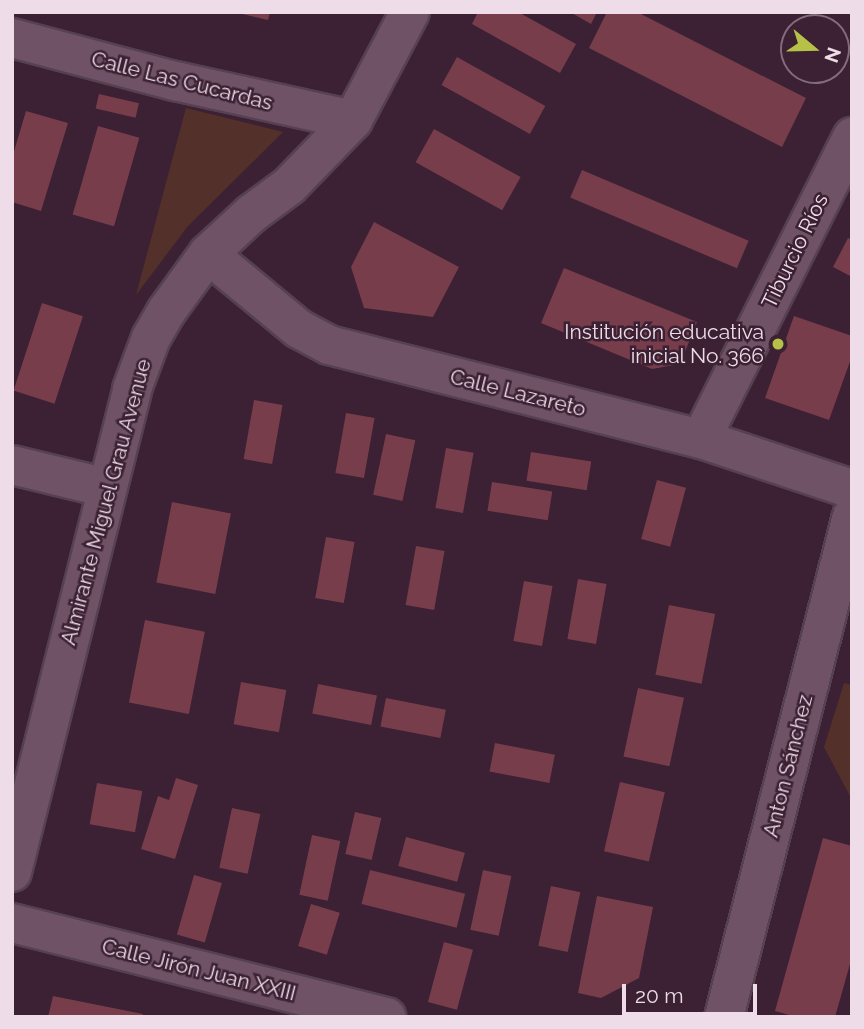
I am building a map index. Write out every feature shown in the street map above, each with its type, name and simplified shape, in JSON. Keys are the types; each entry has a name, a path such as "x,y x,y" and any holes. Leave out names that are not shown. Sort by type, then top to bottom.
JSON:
{"street":[{"name":"Almirante Miguel Grau Avenue","path":"12,872 132,389 151,338 166,312 208,254 297,178 353,120 410,12"},
{"name":"Calle Las Cucardas","path":"12,38 175,81 353,120"},
{"name":"Tiburcio Ríos","path":"701,439 852,137"},
{"name":"Calle Lazareto","path":"208,254 299,329 329,345 701,439 852,489"},
{"path":"12,464 107,488"},
{"name":"Anton Sánchez","path":"724,1017 852,516"},
{"name":"Calle Jirón Juan XXIII","path":"12,923 386,1017"}],"shaded area":[{"path":"186,108 283,132 188,226 136,295"},
{"path":"844,683 852,685 852,800 824,747"}],"building":[{"path":"234,12 270,12 268,20"},
{"path":"478,12 518,12 576,44 560,73 472,24"},
{"path":"570,12 597,12 591,24"},
{"path":"607,12 637,12 806,98 782,147 589,48"},
{"path":"457,57 545,106 530,134 441,85"},
{"path":"99,94 139,103 136,118 96,109"},
{"path":"26,111 68,123 41,211 12,202 12,158"},
{"path":"98,126 139,138 114,226 73,214"},
{"path":"434,129 521,177 502,210 416,162"},
{"path":"582,170 749,241 737,268 570,198"},
{"path":"374,222 459,267 433,317 364,308 351,267"},
{"path":"848,238 852,240 852,277 833,267"},
{"path":"564,268 697,322 680,364 652,369 541,323"},
{"path":"42,303 83,316 54,404 14,390"},
{"path":"794,316 852,336 852,356 829,420 765,398"},
{"path":"254,400 283,405 272,464 244,459"},
{"path":"346,413 375,418 364,478 335,473"},
{"path":"386,434 415,440 402,501 373,495"},
{"path":"446,448 474,453 463,513 435,508"},
{"path":"531,452 591,462 587,490 526,481"},
{"path":"657,480 686,488 670,547 641,539"},
{"path":"492,482 552,492 548,520 487,511"},
{"path":"172,502 231,513 215,594 156,582"},
{"path":"326,537 355,542 344,603 315,598"},
{"path":"416,546 445,551 434,610 406,605"},
{"path":"578,579 607,584 596,644 567,639"},
{"path":"524,581 553,586 542,646 513,641"},
{"path":"669,605 715,614 702,684 655,675"},
{"path":"145,620 205,632 189,714 129,702"},
{"path":"241,682 286,690 279,732 234,724"},
{"path":"318,684 377,695 371,725 312,713"},
{"path":"638,688 684,698 669,766 623,756"},
{"path":"386,698 446,710 440,738 380,726"},
{"path":"495,743 555,755 549,783 489,771"},
{"path":"176,778 198,785 175,859 141,849 158,796 169,800"},
{"path":"620,782 665,792 649,862 604,851"},
{"path":"97,783 142,791 135,832 90,824"},
{"path":"232,808 260,814 248,874 219,868"},
{"path":"355,812 381,818 372,860 345,854"},
{"path":"312,835 340,841 328,901 299,895"},
{"path":"406,837 465,853 457,882 398,866"},
{"path":"823,838 852,846 852,957 835,1017 796,1017 775,1011"},
{"path":"370,870 465,894 457,928 362,904"},
{"path":"483,870 511,876 499,936 470,930"},
{"path":"194,875 222,883 205,943 177,935"},
{"path":"551,886 580,892 568,952 538,946"},
{"path":"597,896 653,907 639,978 601,998 578,993"},
{"path":"311,904 340,913 327,955 298,946"},
{"path":"444,942 473,950 457,1010 428,1002"},
{"path":"53,996 143,1014 142,1017 48,1017"}],"place":[{"name":"Institución educativa inicial No. 366","path":"778,344"}]}
